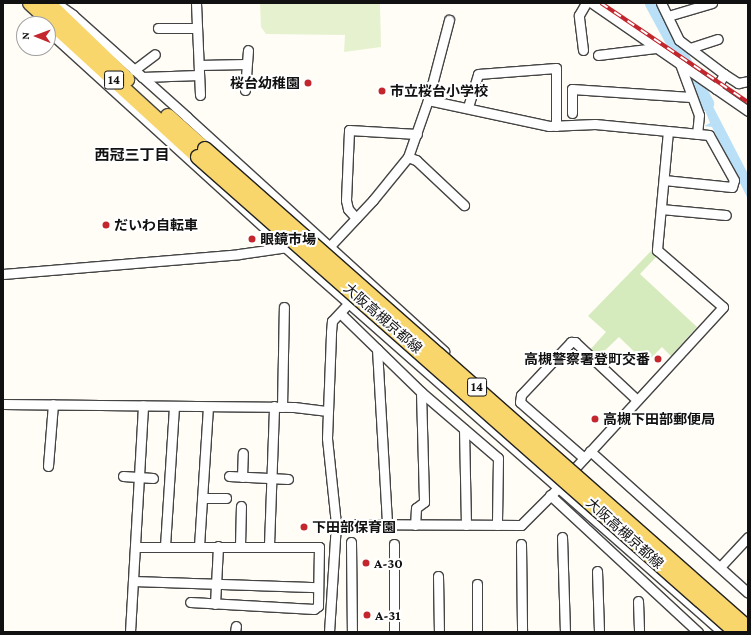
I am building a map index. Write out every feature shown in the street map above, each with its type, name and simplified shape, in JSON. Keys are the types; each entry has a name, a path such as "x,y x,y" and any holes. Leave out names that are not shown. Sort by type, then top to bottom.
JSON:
{"main road":[{"name":"大阪高槻京都線","path":"30,3 748,628"},
{"name":"大阪高槻京都線","path":"48,3 201,153 736,632"}],"street":[{"path":"26,3 36,16"},
{"path":"56,3 142,77 576,468 748,619"},
{"path":"196,3 200,95"},
{"path":"583,50 579,15 586,3"},
{"path":"592,3 748,111"},
{"path":"661,3 679,40 738,83 748,80"},
{"path":"668,16 712,3"},
{"path":"3,274 239,254 285,247 330,246 393,178 408,157 428,100 449,20"},
{"path":"158,28 197,28"},
{"path":"56,38 285,247 558,488 715,630"},
{"path":"690,48 718,39"},
{"path":"598,55 656,48"},
{"path":"245,90 248,50"},
{"path":"134,70 155,54"},
{"path":"198,64 246,64"},
{"path":"683,66 691,96 699,115 697,134"},
{"path":"468,107 478,74 556,68 556,126"},
{"path":"716,89 724,74"},
{"path":"142,77 199,75"},
{"path":"572,113 572,89 691,96"},
{"path":"428,100 556,126 595,124 709,135 734,180 732,187 664,180"},
{"path":"356,218 348,209 346,200 349,130 417,134"},
{"path":"576,468 723,307 658,250 668,131"},
{"path":"408,157 416,160 464,205"},
{"path":"661,209 726,215"},
{"path":"329,632 336,524 327,438 331,332 332,321 349,303"},
{"path":"269,545 284,307"},
{"path":"340,313 421,392 498,458 497,525"},
{"path":"584,458 520,402 521,395 571,342 575,342 637,400"},
{"path":"377,349 387,525"},
{"path":"415,525 416,508 424,502 421,392"},
{"path":"3,404 53,404 95,407 144,405 208,408 278,407 328,411"},
{"path":"48,466 53,404"},
{"path":"130,632 144,405"},
{"path":"165,546 174,407"},
{"path":"199,546 208,408"},
{"path":"464,429 466,525"},
{"path":"590,451 748,592"},
{"path":"242,477 243,452"},
{"path":"123,476 153,478"},
{"path":"229,476 288,479"},
{"path":"336,524 521,525 558,488"},
{"path":"550,496 698,632"},
{"path":"202,498 226,498"},
{"path":"240,546 241,506"},
{"path":"562,537 565,632"},
{"path":"720,567 748,537"},
{"path":"351,542 352,632"},
{"path":"394,544 394,632"},
{"path":"521,544 522,632"},
{"path":"135,547 269,545 319,547 318,606 314,609 190,602"},
{"path":"215,604 218,546"},
{"path":"597,571 599,632"},
{"path":"438,576 439,632"},
{"path":"133,581 318,588"},
{"path":"477,584 477,632"},
{"path":"638,601 638,632"}],"green space":[{"path":"260,3 380,3 381,47 344,52 345,35 266,34 261,27"},
{"path":"652,250 658,255 640,274 697,327 671,356 662,347 646,363 619,337 597,358 589,351 606,332 588,316"}],"water":[{"path":"650,3 656,3 666,21 661,25"},
{"path":"694,82 705,91 748,174 748,199 712,127 704,126 710,123"}],"waterway":[{"path":"652,3 706,103"}],"railway":[{"path":"601,3 748,102"}],"place":[{"name":"桜台幼稚園","path":"308,83"},
{"name":"市立桜台小学校","path":"382,91"},
{"name":"だいわ自転車","path":"106,225"},
{"name":"眼鏡市場","path":"252,239"},
{"name":"高槻警察署登町交番","path":"658,359"},
{"name":"高槻下田部郵便局","path":"595,419"},
{"name":"下田部保育園","path":"304,527"},
{"name":"A-30","path":"366,563"},
{"name":"A-31","path":"367,615"}],"district":[{"name":"西冠三丁目","path":"132,156"}]}
